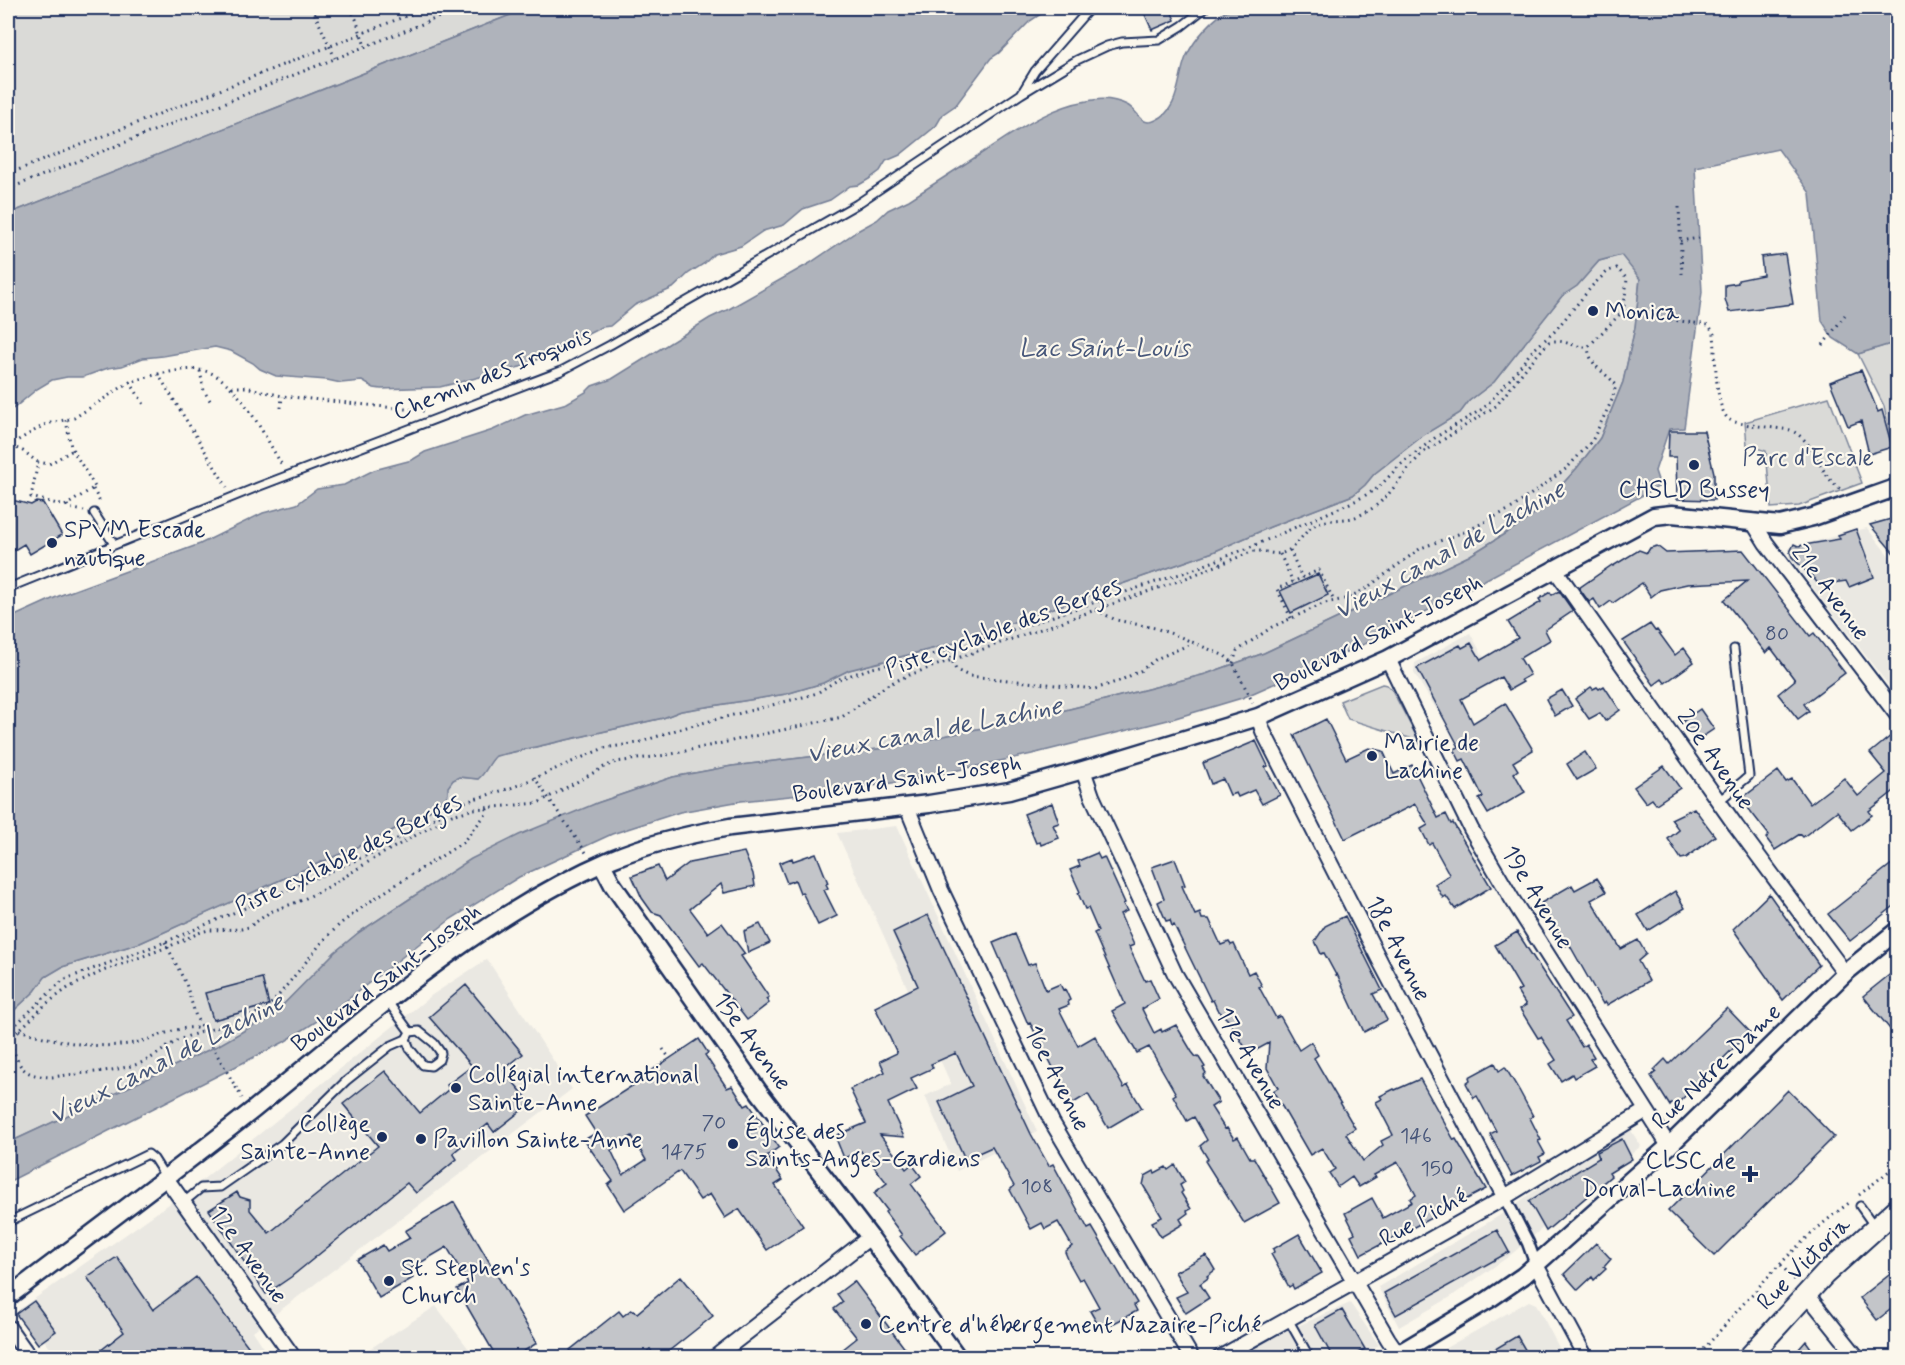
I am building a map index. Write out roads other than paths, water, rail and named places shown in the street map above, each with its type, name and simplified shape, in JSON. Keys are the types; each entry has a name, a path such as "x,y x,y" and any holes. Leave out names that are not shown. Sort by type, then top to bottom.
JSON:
{"main road":[{"name":"Rue Victoria","path":"1748,1358 1801,1287 1840,1258 1898,1208"}],"street":[{"name":"Boulevard Saint-Joseph","path":"8,1297 166,1178 450,954 553,889 602,864 652,844 700,832 907,807 1010,790 1083,771 1258,717 1389,659 1554,568 1662,514 1779,525 1813,517 1898,487"},
{"name":"21e Avenue","path":"1753,522 1766,543 1898,716"},
{"name":"20e Avenue","path":"1554,568 1719,801 1845,973"},
{"name":"19e Avenue","path":"1389,659 1471,829 1512,899 1669,1146"},
{"name":"18e Avenue","path":"1258,717 1381,963 1505,1198"},
{"name":"17e Avenue","path":"1083,771 1092,796 1175,974 1397,1356"},
{"name":"16e Avenue","path":"907,807 941,891 1052,1122 1192,1358"},
{"name":"15e Avenue","path":"602,864 613,885 759,1092 870,1237 958,1358"},
{"name":"Rue Notre-Dame","path":"1397,1356 1517,1281 1536,1265 1669,1146 1845,973 1898,930"},
{"name":"Rue Piché","path":"1219,1358 1505,1198 1645,1111"},
{"name":"12e Avenue","path":"166,1178 294,1358"},
{"path":"1505,1198 1528,1243 1536,1265 1586,1358"},
{"path":"714,1358 733,1352 870,1237"},
{"path":"1801,1287 1858,1358"},
{"path":"8,1327 30,1358"}],"lane":[{"name":"Chemin des Iroquois","path":"1021,94 1035,71 1090,8"},
{"name":"Chemin des Iroquois","path":"8,588 278,479 529,384 587,358 857,204 1021,94 1093,51 1122,42 1159,40 1205,8"},
{"path":"94,513 114,544"},
{"path":"1719,801 1749,776 1734,649"},
{"path":"183,1202 201,1188 220,1187 282,1143 346,1081 390,1046 408,1036 419,1031 434,1042 441,1053 439,1060 431,1066 423,1065 410,1049 408,1036 387,1002"},
{"path":"8,1222 148,1154 166,1178"},
{"path":"1860,1206 1875,1227"},
{"path":"1288,1319 1310,1358"}],"water":[{"path":"528,8 1050,8 1030,21 999,53 991,58 956,105 943,114 936,126 900,155 886,161 880,171 869,179 859,185 850,186 830,200 803,209 784,225 763,231 741,246 714,254 673,288 635,305 610,326 602,327 524,366 440,387 381,389 362,381 341,383 276,376 231,351 215,347 143,358 83,377 52,380 8,411 8,214"},
{"name":"Lac Saint-Louis","path":"1231,8 1897,8 1897,342 1858,354 1833,338 1822,321 1810,193 1778,149 1695,167 1702,292 1684,428 1669,429 1655,471 1660,486 1369,642 1242,698 1172,719 1032,754 917,779 841,791 741,801 680,812 612,834 519,877 451,919 333,1011 284,1042 8,1182 8,1143 219,1045 275,1013 335,952 358,933 471,859 519,835 597,803 673,777 732,766 887,748 1054,713 1206,674 1264,653 1469,556 1539,510 1577,468 1600,438 1623,382 1635,328 1640,279 1621,255 1599,261 1577,286 1562,296 1494,382 1469,401 1460,413 1425,434 1374,474 1353,495 1213,552 951,644 849,670 823,683 786,694 681,711 663,718 496,756 478,779 459,777 453,780 441,804 380,837 140,943 62,967 45,977 35,991 8,1016 8,619 61,595 200,544 263,513 297,504 317,489 344,485 374,470 412,460 425,452 493,430 525,415 567,403 592,386 612,379 710,318 810,263 877,220 888,210 909,200 1046,114 1073,104 1107,100 1118,101 1131,107 1147,122 1156,120 1170,109 1174,101 1186,57 1194,43 1211,23"}],"place":[{"name":"Monica","path":"1593,311"},
{"name":"CHSLD Bussey","path":"1694,465"},
{"name":"SPVM Escade nautique","path":"52,543"},
{"name":"Mairie de Lachine","path":"1372,756"},
{"name":"Collégial international Sainte-Anne","path":"456,1088"},
{"name":"Collège Sainte-Anne","path":"382,1137"},
{"name":"Pavillon Sainte-Anne","path":"421,1139"},
{"name":"Église des Saints-Anges-Gardiens","path":"733,1144"},
{"name":"CLSC de Dorval-Lachine","path":"1750,1174"},
{"name":"St. Stephen's Church","path":"389,1281"},
{"name":"Centre d'hébergement Nazaire-Piché","path":"866,1324"}],"park label":[{"name":"Parc d'Escale","path":"1808,457"}],"water label":[{"name":"Vieux canal de Lachine","path":"1449,549"},
{"name":"Vieux canal de Lachine","path":"934,729"},
{"name":"Vieux canal de Lachine","path":"166,1058"}]}
